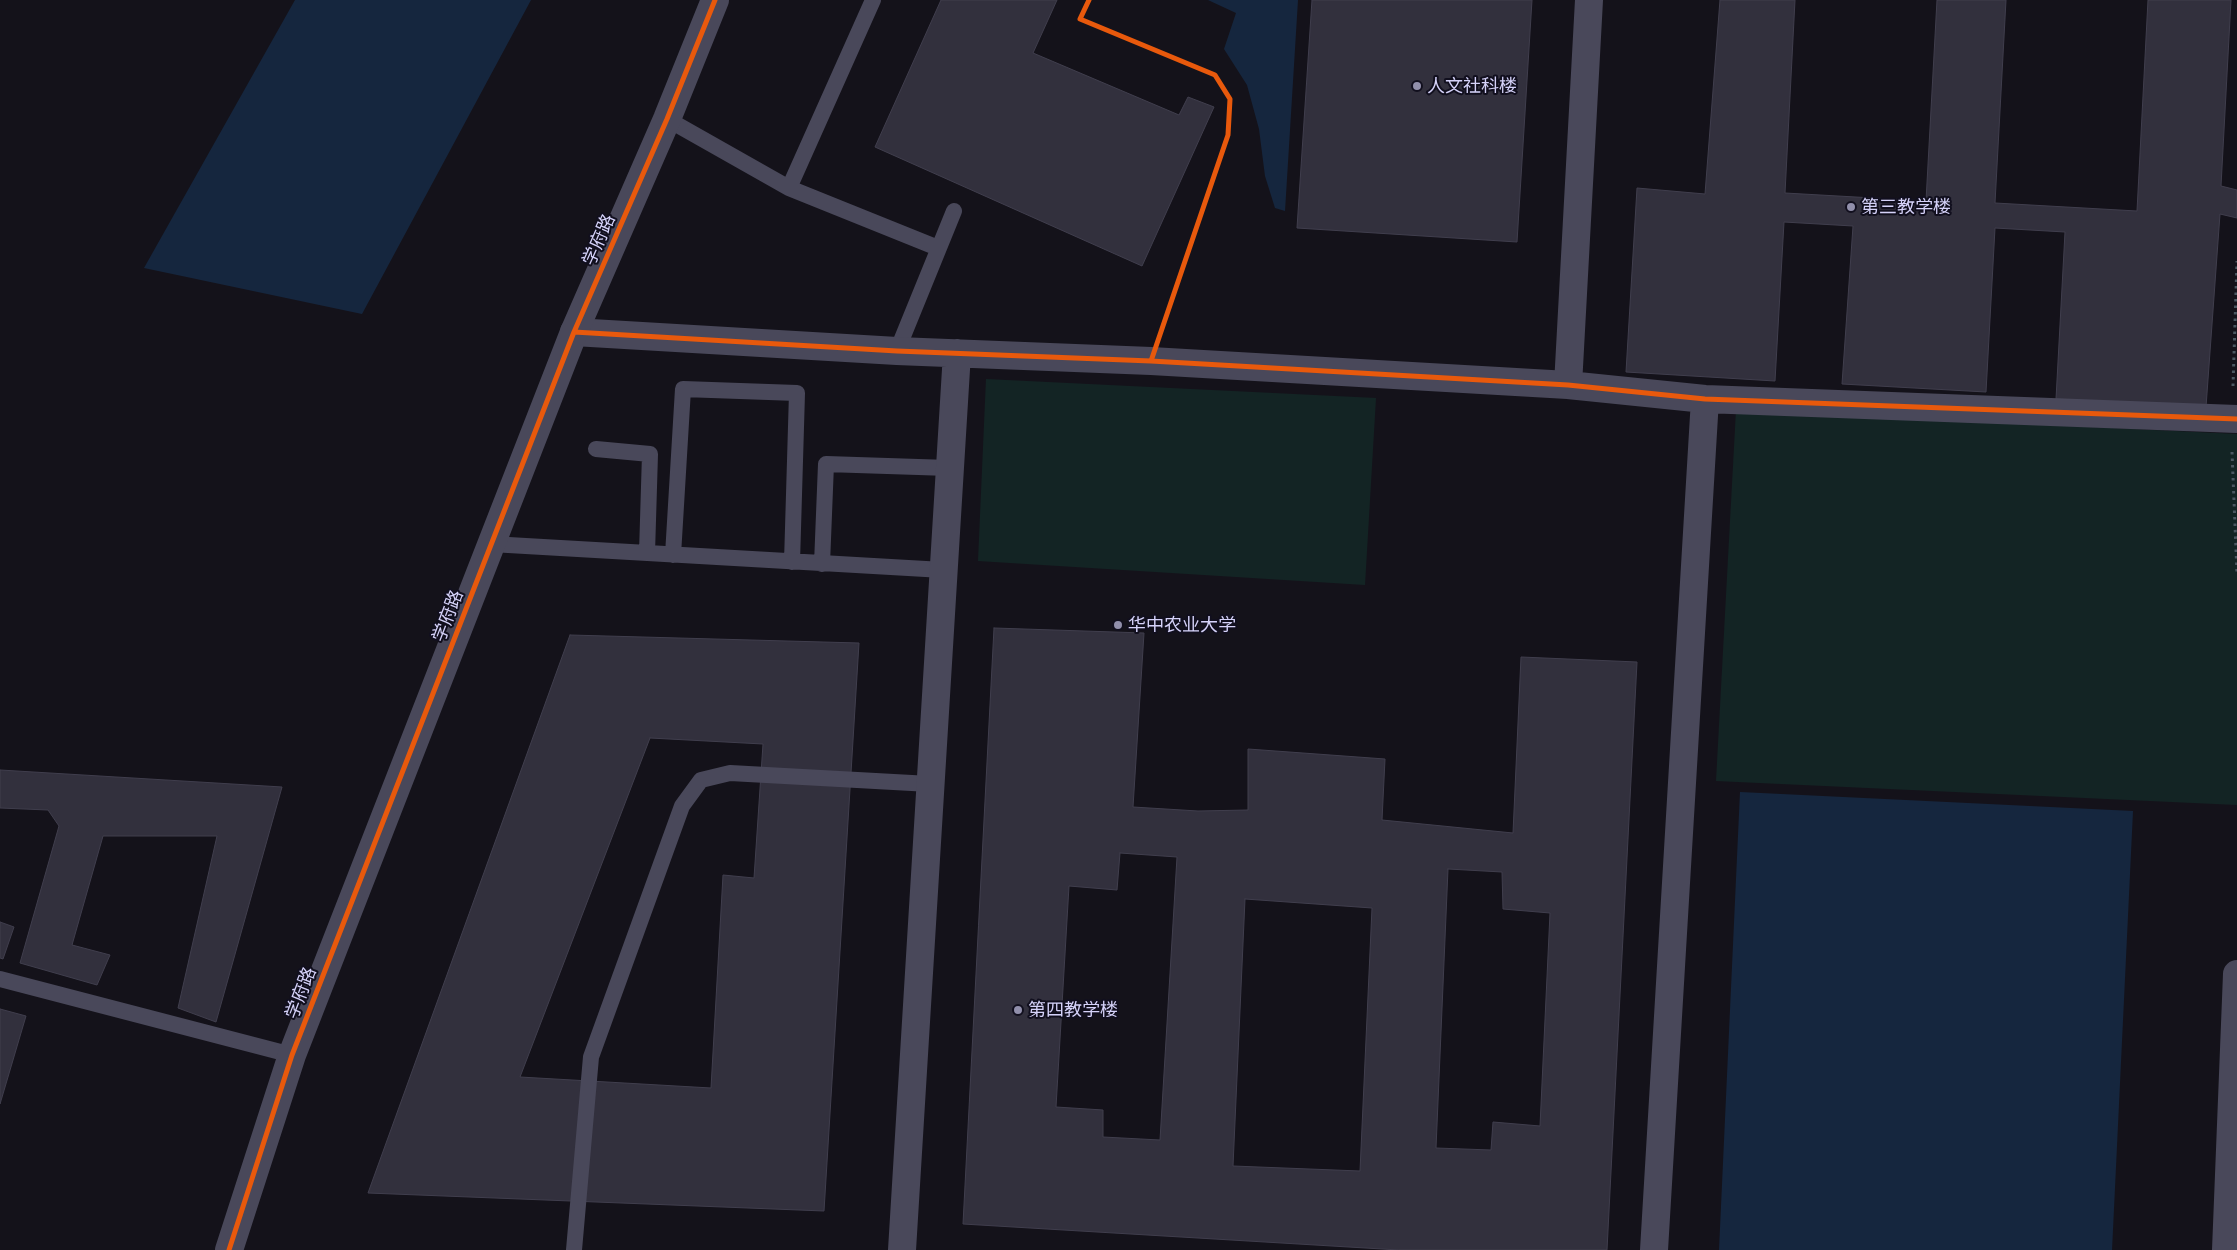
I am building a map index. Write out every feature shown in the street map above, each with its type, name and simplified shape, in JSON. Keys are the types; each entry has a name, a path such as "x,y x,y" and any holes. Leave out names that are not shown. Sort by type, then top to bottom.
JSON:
{"street":[{"name":"学府路","path":"229,1250 292,1054 574,332 667,119 715,0"},
{"path":"1568,385 1588,0"},
{"path":"574,332 897,351 1152,361 1568,385 1705,399 2234,419"},
{"path":"902,1250 956,353"},
{"path":"1654,1250 1705,399"},
{"path":"2226,1250 2237,974"}],"lane":[{"path":"789,188 873,0"},
{"path":"667,119 789,188 938,248"},
{"path":"897,351 954,211"},
{"path":"673,555 684,389 797,393 792,562"},
{"path":"596,449 650,454 647,554"},
{"path":"822,564 826,464 949,468"},
{"path":"491,544 943,570"},
{"path":"574,1250 592,1057 682,806 701,780 730,773 930,784"},
{"path":"0,979 292,1054"}],"path":[{"path":"2237,261 2233,522 2237,574"}],"shaded area":[{"path":"986,379 1376,398 1365,585 978,561"},
{"path":"1736,410 2237,434 2237,805 1716,781"}],"water":[{"path":"295,0 531,0 362,314 144,268"},
{"path":"1208,0 1298,0 1285,211 1275,208 1265,176 1259,129 1247,85 1224,49 1236,13"},
{"path":"1740,792 2133,811 2112,1250 1719,1250"}],"building":[{"path":"941,0 1057,0 1033,53 1179,115 1188,97 1214,107 1142,266 875,147"},
{"name":"人文社科楼","path":"1312,0 1532,0 1517,242 1297,228"},
{"name":"第三教学楼","path":"1720,0 1795,0 1785,193 1926,201 1937,0 2006,0 1995,203 2137,211 2148,0 2231,0 2221,186 2237,190 2237,218 2220,214 2206,407 2056,399 2065,232 1995,228 1986,392 1842,384 1853,226 1784,222 1775,381 1626,372 1637,188 1705,194"},
{"name":"第四教学楼","path":"994,628 1144,633 1133,807 1198,811 1248,810 1248,749 1385,759 1382,820 1513,833 1521,657 1637,662 1607,1250 1399,1250 963,1224","holes":["1120,853 1177,857 1160,1140 1103,1137 1103,1110 1056,1107 1069,886 1117,890","1448,869 1502,872 1503,909 1550,913 1540,1126 1493,1122 1491,1150 1436,1148","1245,899 1372,908 1360,1171 1233,1166"]},
{"path":"570,635 859,643 824,1211 368,1193","holes":["650,738 763,744 754,878 723,875 711,1088 520,1077"]},
{"path":"0,770 282,787 216,1022 178,1008 217,836 103,836 72,945 110,955 97,985 20,963 59,826 48,810 0,808"},
{"path":"0,922 14,927 3,959 0,958"},
{"path":"0,1009 26,1016 0,1104"}],"cycle path":[{"path":"229,1250 292,1055 574,332 667,119 715,0"},
{"path":"1089,0 1080,19 1215,75 1230,99 1228,135 1151,361"},
{"path":"574,332 897,351 1151,361 1568,385 1705,399 2237,419"}],"place":[{"name":"人文社科楼","path":"1417,86"},
{"name":"第三教学楼","path":"1851,207"},
{"name":"华中农业大学","path":"1118,625"},
{"name":"第四教学楼","path":"1018,1010"}]}
